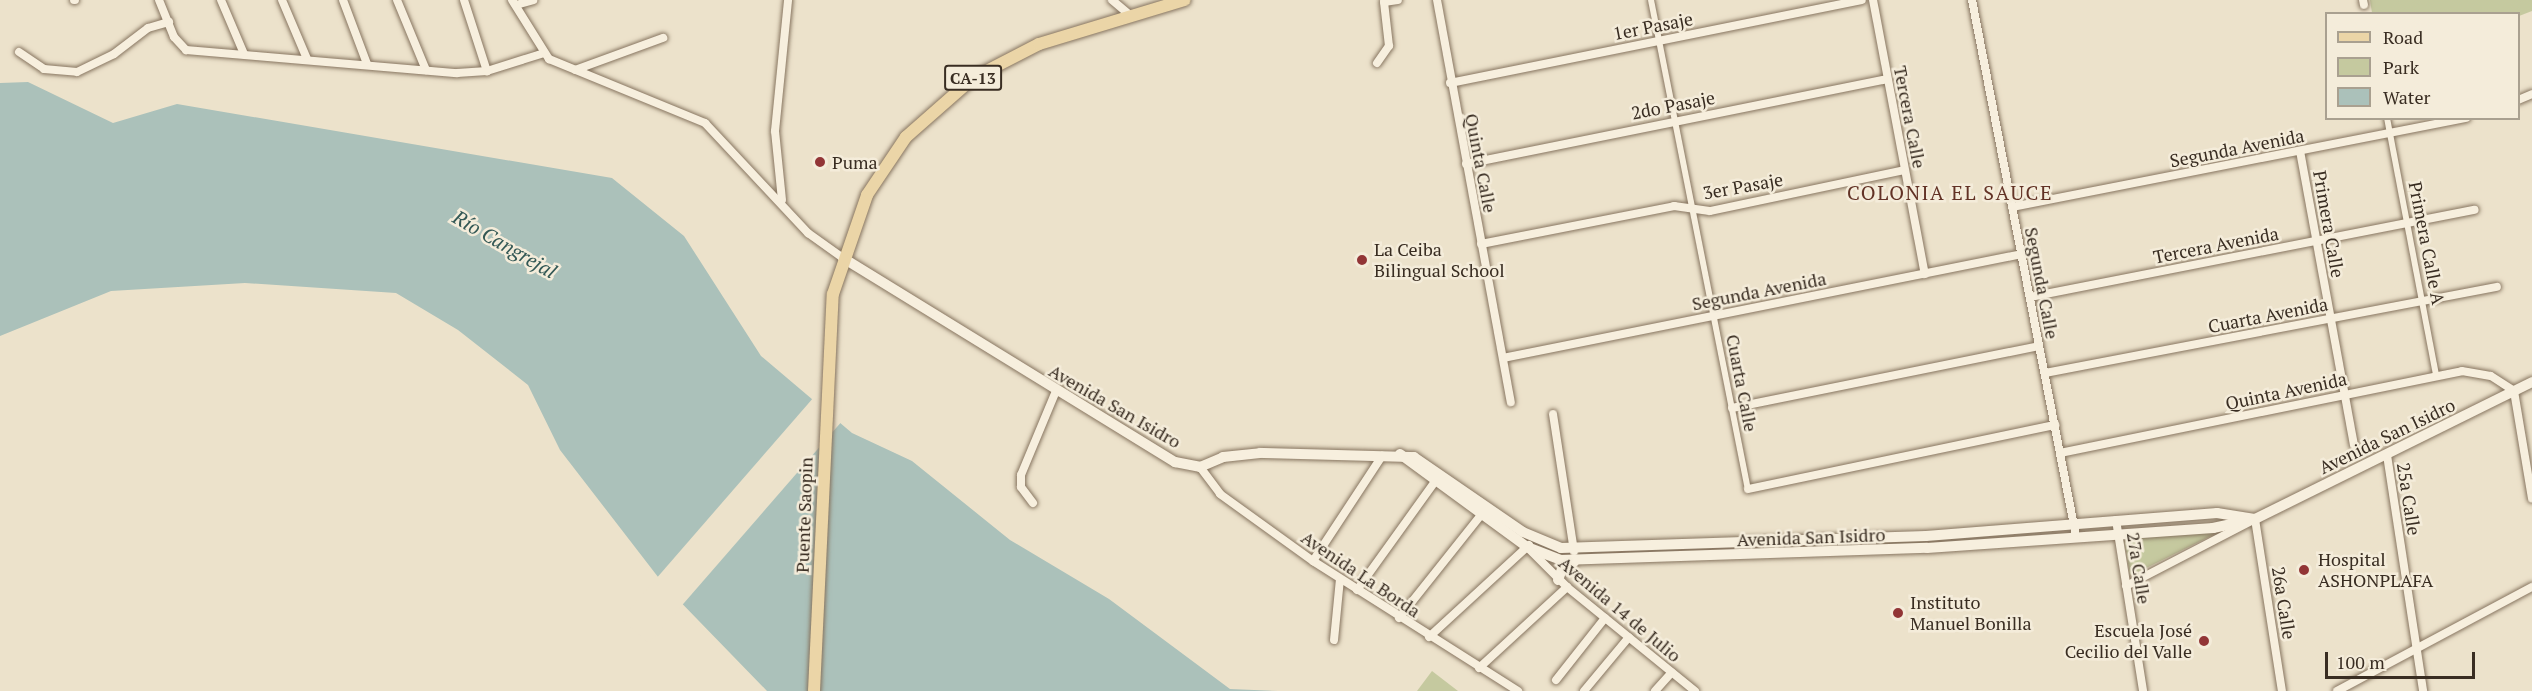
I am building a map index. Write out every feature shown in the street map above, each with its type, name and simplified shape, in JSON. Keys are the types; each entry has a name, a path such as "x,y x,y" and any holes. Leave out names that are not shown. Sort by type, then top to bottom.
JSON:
{"main road":[{"name":"CA-13","path":"843,258 857,215 880,174 940,105 1018,53 1130,15 1185,0"},
{"name":"Puente Saopin","path":"814,691 829,341 843,258"}],"street":[{"path":"159,0 170,22 174,37 186,50 426,70 487,70 544,53"},
{"path":"221,0 244,54"},
{"path":"282,0 307,59"},
{"path":"343,0 367,64"},
{"path":"397,0 426,70"},
{"path":"464,0 487,70"},
{"path":"533,0 514,3 544,53 575,70 705,123 782,200 808,233 843,258"},
{"path":"782,200 775,131 788,0"},
{"path":"1112,0 1130,15"},
{"path":"1377,63 1389,46 1384,2 1398,0"},
{"name":"Quinta Calle","path":"1437,0 1450,83 1511,402"},
{"name":"Cuarta Calle","path":"1651,0 1748,489"},
{"name":"1er Pasaje","path":"1450,83 1659,39 1862,0"},
{"name":"Tercera Calle","path":"1873,0 1904,170 1926,274"},
{"name":"Segunda Calle","path":"1972,0 2076,536"},
{"path":"19,52 44,69 77,72 114,54 148,28 170,22"},
{"path":"575,70 663,38"},
{"name":"2do Pasaje","path":"1466,164 1887,79"},
{"name":"Primera Calle A","path":"2388,120 2436,375"},
{"name":"Segunda Avenida","path":"2012,207 2457,120"},
{"name":"Primera Calle","path":"2301,151 2354,445"},
{"name":"3er Pasaje","path":"1481,244 1674,206 1710,211 1904,170"},
{"name":"Tercera Avenida","path":"2030,297 2475,210"},
{"name":"Segunda Avenida","path":"1503,358 2022,254"},
{"name":"Avenida San Isidro","path":"843,258 1056,391 1175,462 1200,467 1239,454 1382,456 1400,454 1430,465 1482,515 1530,543 1574,549 1926,536 2217,513 2255,519"},
{"name":"Cuarta Avenida","path":"2045,373 2497,287"},
{"path":"1732,408 2039,346"},
{"name":"Quinta Avenida","path":"2060,453 2436,375 2478,373 2514,391"},
{"name":"Avenida San Isidro","path":"2126,586 2255,519 2532,382"},
{"path":"1033,503 1021,487 1021,475 1056,391"},
{"path":"2514,391 2532,498"},
{"path":"1479,668 1563,584 1562,569 1574,562 1574,549 1553,414"},
{"path":"1748,489 2055,425"},
{"name":"Avenida San Isidro","path":"1400,454 1434,483 1459,493 1530,543 1545,557 1574,562 1927,548 2213,528 2255,519"},
{"name":"25a Calle","path":"2387,455 2423,691"},
{"path":"1313,561 1382,456"},
{"name":"Avenida La Borda","path":"1200,467 1220,494 1313,561 1399,618 1518,691"},
{"path":"1357,590 1434,483"},
{"path":"1399,618 1482,515"},
{"name":"26a Calle","path":"2255,519 2282,691"},
{"name":"27a Calle","path":"2116,520 2143,691"},
{"path":"1429,637 1530,543"},
{"name":"Avenida 14 de Julio","path":"1530,543 1563,584 1695,691"},
{"path":"1334,640 1340,579"},
{"path":"2337,691 2532,587"},
{"path":"1556,680 1605,618"},
{"path":"1584,691 1629,637"},
{"path":"1655,691 1672,672"}],"green space":[{"path":"2370,0 2532,0 2532,11 2520,16 2520,12 2372,12"},
{"path":"2219,532 2130,576 2124,539"},
{"path":"1432,671 1458,691 1417,691"}],"water":[{"name":"Río Cangrejal","path":"28,82 113,123 177,104 612,178 684,236 761,356 852,433 912,461 1010,540 1109,599 1230,689 1278,691 767,691 665,586 560,450 528,385 458,330 396,293 245,283 111,291 0,336 0,83"}],"pier":[{"path":"814,397 842,421 649,643 621,619"}],"place":[{"name":"Puma","path":"820,162"},
{"name":"La Ceiba Bilingual School","path":"1362,260"},
{"name":"Hospital ASHONPLAFA","path":"2304,570"},
{"name":"Instituto Manuel Bonilla","path":"1898,613"},
{"name":"Escuela José Cecilio del Valle","path":"2204,641"}],"district":[{"name":"COLONIA EL SAUCE","path":"1950,192"}]}
